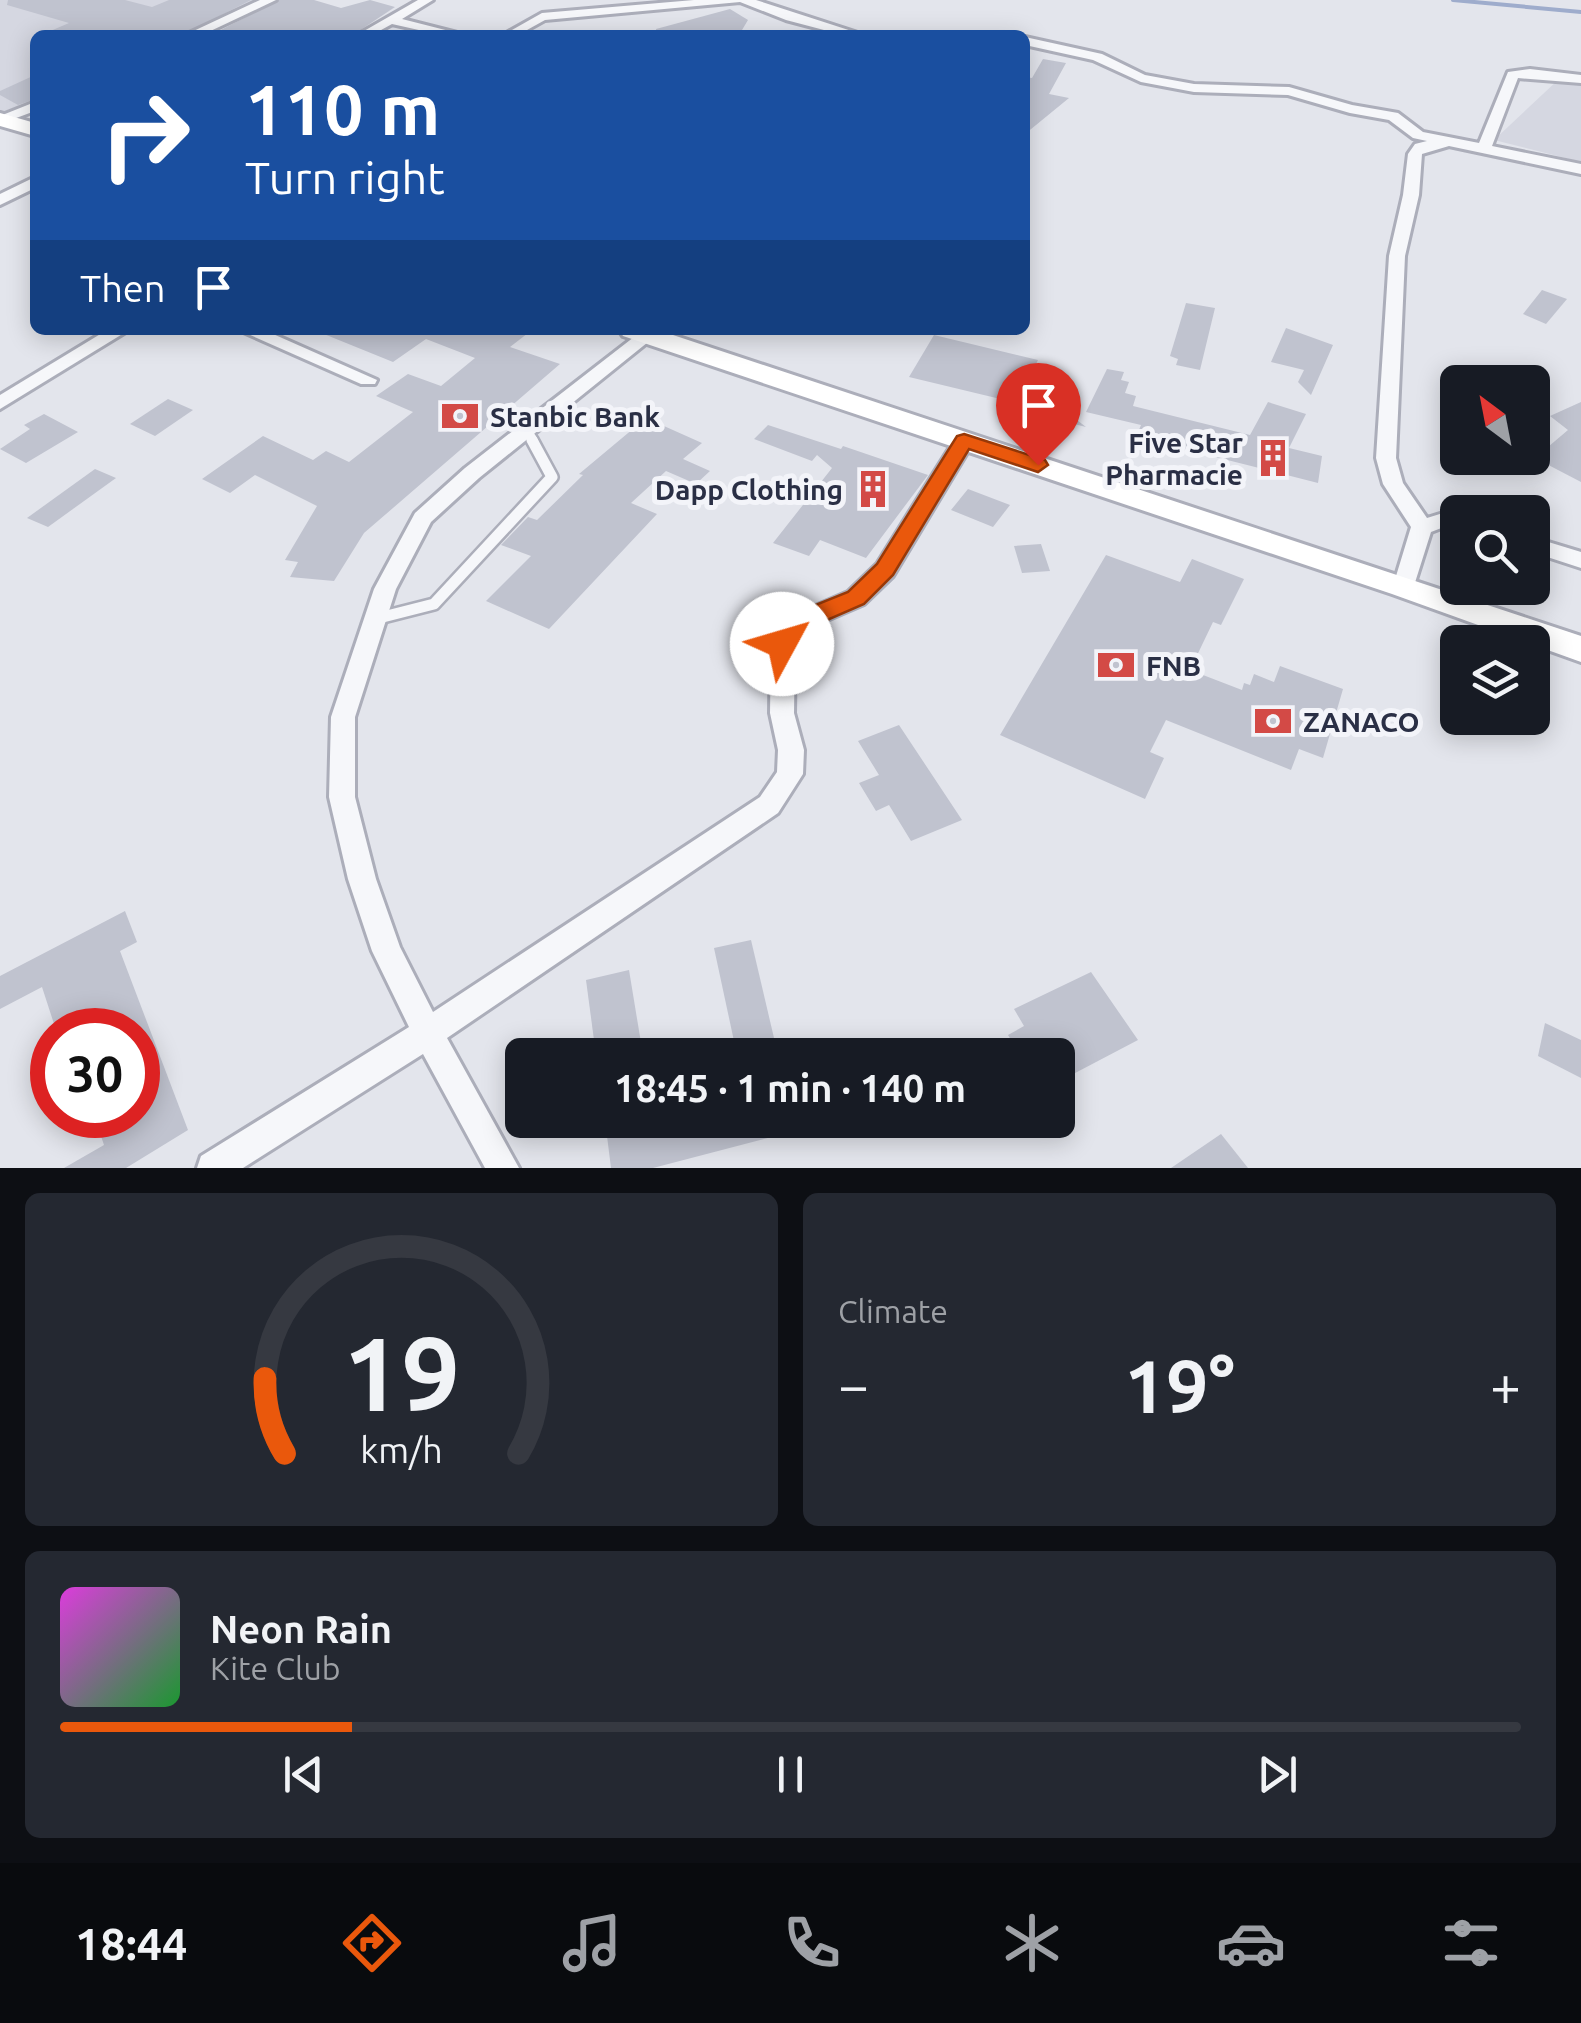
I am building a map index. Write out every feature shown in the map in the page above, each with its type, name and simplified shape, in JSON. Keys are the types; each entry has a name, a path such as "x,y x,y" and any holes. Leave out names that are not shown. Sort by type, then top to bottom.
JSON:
{"main road":[{"path":"2,120 30,128"},
{"path":"653,335 1581,649"}],"street":[{"path":"203,30 270,0"},
{"path":"374,30 427,0"},
{"path":"518,30 542,17 736,0"},
{"path":"744,0 839,30"},
{"path":"394,21 436,30"},
{"path":"1030,41 1097,57 1125,72 1167,84 1289,91 1350,109 1393,116 1414,133 1581,168"},
{"path":"1484,148 1513,76 1530,73 1581,79"},
{"path":"2,120 30,108"},
{"path":"1422,527 1392,484 1386,458 1393,311 1415,154 1420,148 1449,142"},
{"path":"0,200 30,185"},
{"path":"0,404 112,335"},
{"path":"260,335 368,380"},
{"path":"503,1168 387,951 362,879 342,797 343,717 385,589 423,518 640,335"},
{"path":"213,1168 428,1033 768,805 790,774 792,750 782,713 782,644 812,616 856,598 885,570 964,441"},
{"path":"1422,527 1440,521"},
{"path":"1404,586 1422,527"},
{"path":"1550,550 1581,560"}],"lane":[{"path":"376,619 434,604 552,477 526,430"}],"shaded area":[{"path":"0,0 265,0 208,30 30,30 30,102 0,113"},
{"path":"1559,79 1581,82 1581,162 1494,140"}],"building":[{"path":"8,0 125,0 152,7 169,0 251,0 192,30 53,30 69,23 7,5"},
{"path":"279,0 314,0 341,8 370,0 395,7 360,30 221,30"},
{"path":"730,9 748,20 742,30 656,29"},
{"path":"1043,59 1066,63 1049,94 1069,98 1030,130 1030,78"},
{"path":"30,77 30,101 18,105 0,95 0,91"},
{"path":"1542,290 1567,299 1546,324 1523,314"},
{"path":"1186,303 1215,308 1200,370 1176,365 1178,359 1170,356"},
{"path":"1286,328 1333,345 1311,395 1298,382 1304,370 1271,362"},
{"path":"326,335 526,335 510,347 560,364 364,533 334,581 290,577 298,562 285,560 317,506 255,475 230,493 202,479 263,436 313,460 326,451 349,462 413,412 376,396 408,374 441,386 475,358 426,339 393,362"},
{"path":"934,335 1038,360 1017,403 909,377"},
{"path":"1107,369 1124,372 1121,380 1129,382 1125,393 1136,396 1133,406 1250,435 1268,402 1306,414 1289,448 1322,456 1318,483 1136,437 1141,425 1086,412"},
{"path":"1025,394 1051,400 1086,427 1018,410"},
{"path":"168,399 193,410 155,436 130,424"},
{"path":"1581,402 1581,482 1550,466 1550,445 1568,430 1550,416"},
{"path":"44,414 78,432 26,463 0,449 30,429 24,425"},
{"path":"646,418 702,443 683,459 710,471 696,484 666,471 631,503 657,514 549,629 486,601 531,556 501,545 528,517 537,520 583,475 579,474"},
{"path":"768,425 928,475 866,558 820,540 809,556 773,543 832,468 817,455 812,461 754,439"},
{"path":"95,469 116,478 48,527 27,518"},
{"path":"968,489 1010,505 993,527 951,510"},
{"path":"1041,544 1050,571 1022,573 1014,546"},
{"path":"1106,555 1180,582 1192,559 1244,579 1221,625 1213,622 1190,670 1242,690 1244,683 1250,685 1254,674 1274,682 1280,666 1343,689 1323,758 1299,749 1291,770 1166,720 1150,752 1164,758 1145,799 1000,735"},
{"path":"899,725 962,820 911,841 889,805 876,811 859,783 879,775 858,741"},
{"path":"125,911 137,942 120,951 142,1008 49,1008 42,987 0,1009 0,976"},
{"path":"751,940 774,1038 733,1038 714,948"},
{"path":"629,970 640,1038 594,1038 586,980"},
{"path":"1091,972 1138,1040 1075,1073 1075,1038 1010,1038 1008,1035 1024,1026 1014,1009"},
{"path":"1545,1023 1581,1040 1581,1078 1538,1056"},
{"path":"160,1056 188,1130 126,1168 64,1168 104,1145 102,1138 160,1138"},
{"path":"1221,1134 1248,1168 1171,1168"},
{"path":"607,1138 768,1138 653,1168 611,1168"}],"waterway":[{"path":"1453,0 1581,12"}],"place":[{"name":"Stanbic Bank","path":"460,416"},
{"name":"Five Star Pharmacie","path":"1273,458"},
{"name":"Dapp Clothing","path":"873,489"},
{"name":"FNB","path":"1116,665"},
{"name":"ZANACO","path":"1273,721"}],"route":[{"path":"782,644 812,616 856,598 885,570 964,441 1038,465"}]}
